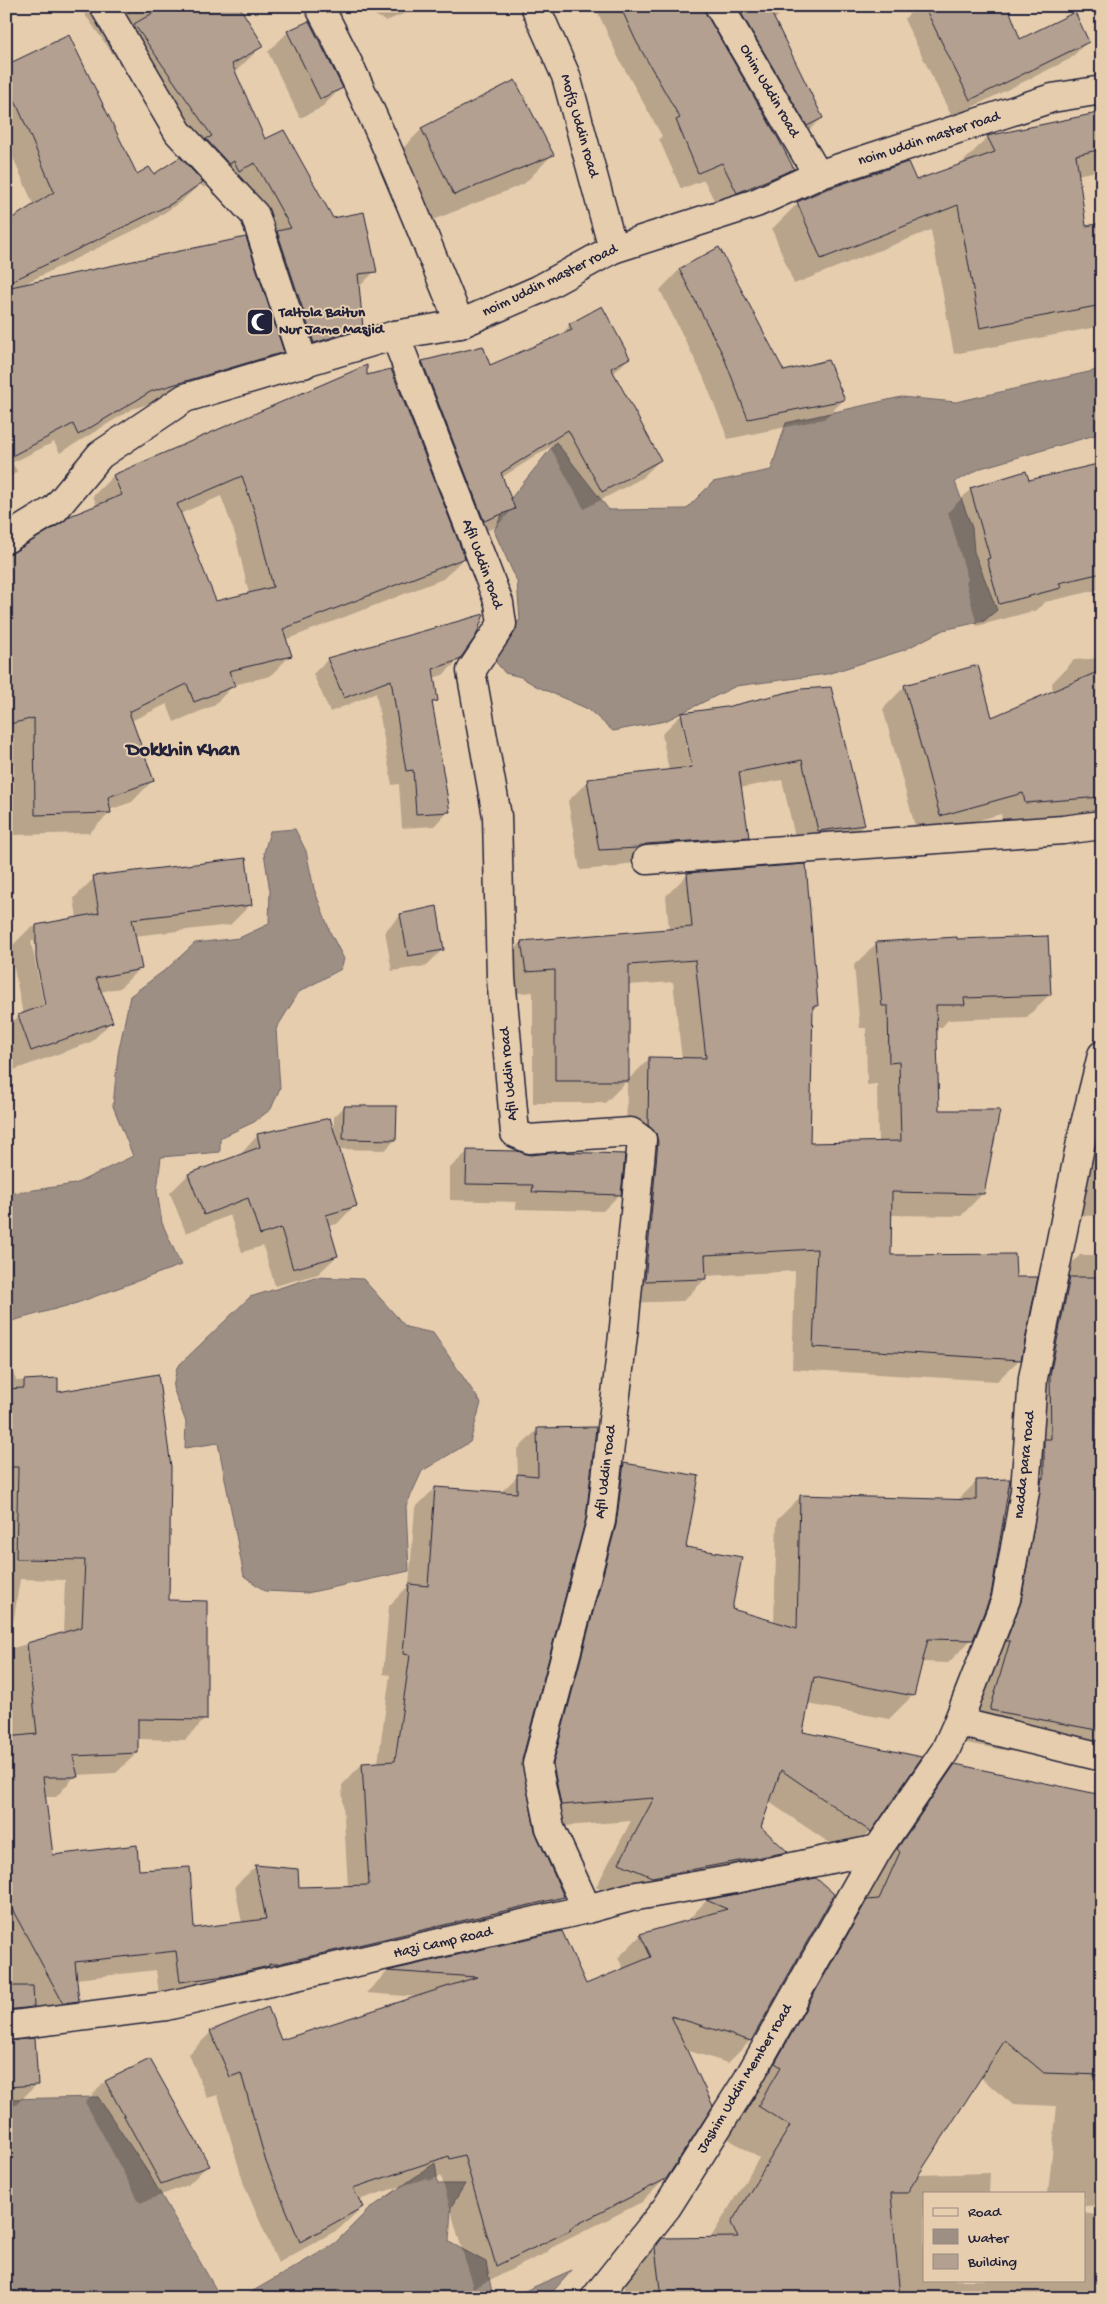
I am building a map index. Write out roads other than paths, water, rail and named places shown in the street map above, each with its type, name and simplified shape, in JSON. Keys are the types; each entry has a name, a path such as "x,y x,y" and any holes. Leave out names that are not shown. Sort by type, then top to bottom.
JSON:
{"street":[{"path":"104,6 178,132 255,215 304,364"},
{"path":"319,6 350,65 388,149 460,324"},
{"name":"Mofiz Uddin road","path":"535,6 566,76 613,249"},
{"name":"Ohim Uddin road","path":"719,6 818,175"},
{"name":"noim uddin master road","path":"6,539 56,510 100,455 185,398 304,364 395,335 460,324 538,290 613,249 756,203 818,175 1052,98 1102,90"},
{"name":"Afil Uddin road","path":"395,335 499,603 502,624 471,671 497,816 501,977 515,1133 529,1139 631,1132 642,1140 624,1328 601,1521 537,1764 550,1828 587,1909"},
{"path":"647,860 1063,830 1102,825"},
{"name":"nadda para road","path":"878,1849 945,1750 1006,1600 1025,1491 1033,1378 1082,1132 1102,1055"},
{"path":"958,1722 1102,1757"},
{"name":"Hazi Camp Road","path":"6,2026 166,2006 587,1909 631,1897 735,1880 878,1849"},
{"name":"Jashim Uddin Member road","path":"595,2298 672,2199 748,2079 878,1849"}],"water":[{"path":"1102,369 1102,433 981,468 955,482 972,528 974,552 997,610 984,621 943,630 904,650 827,674 736,686 665,721 613,731 588,709 536,686 521,677 505,673 491,656 494,639 520,620 517,581 494,531 508,502 556,442 609,510 686,509 713,482 771,470 786,423 901,397 956,402"},
{"path":"295,829 306,851 314,889 331,934 344,959 341,969 299,992 276,1029 280,1088 271,1109 254,1122 220,1138 220,1152 161,1157 157,1191 162,1223 181,1265 77,1303 8,1322 6,1320 6,1194 75,1184 133,1156 113,1106 118,1054 130,996 169,967 195,943 239,938 269,924 270,891 264,853 270,831"},
{"path":"315,1277 363,1279 406,1327 433,1333 481,1403 470,1442 422,1471 406,1506 409,1571 307,1593 265,1591 244,1576 218,1443 185,1448 186,1422 173,1388 177,1367 250,1297"},
{"path":"98,2097 149,2174 221,2298 6,2298 6,2099"},
{"path":"435,2163 438,2184 465,2184 451,2207 449,2242 486,2262 493,2298 241,2298 333,2245 368,2210"},
{"path":"572,2270 547,2298 509,2298"}],"place":[{"name":"Taltola Baitun Nur Jame Masjid","path":"260,322"}],"district":[{"name":"Dokkhin Khan","path":"183,751"}]}
